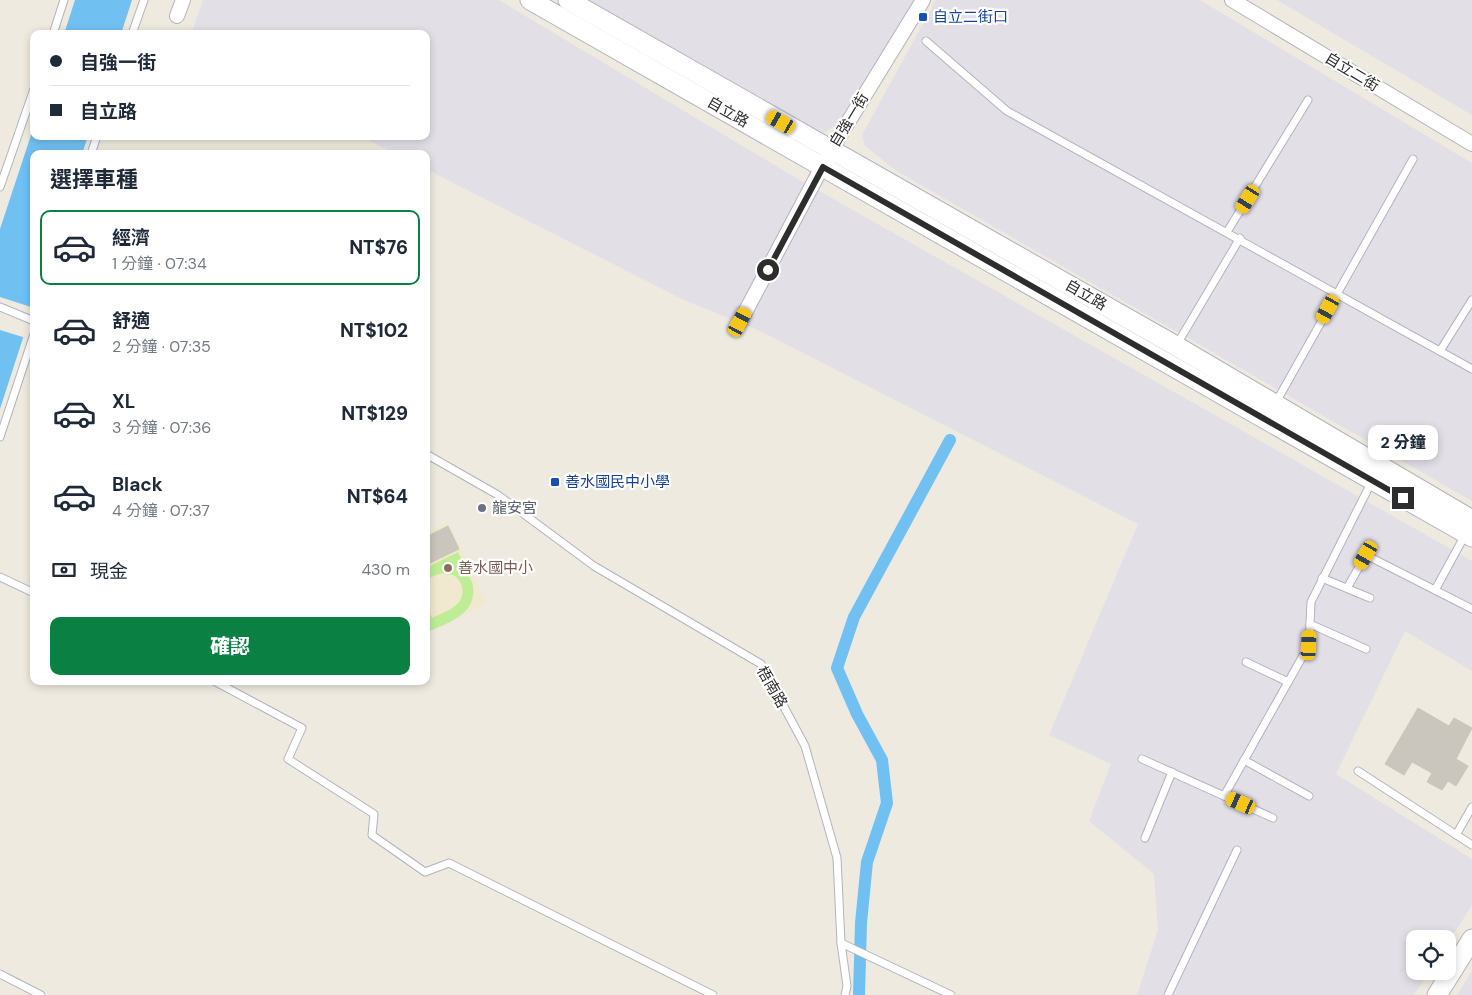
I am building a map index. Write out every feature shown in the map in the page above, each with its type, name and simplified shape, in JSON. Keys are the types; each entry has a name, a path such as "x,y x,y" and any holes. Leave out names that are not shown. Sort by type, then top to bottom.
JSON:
{"street":[{"path":"177,16 183,0"},
{"name":"自立路","path":"530,0 1176,346 1275,404 1470,530"},
{"name":"自立路","path":"568,0 827,158 1372,480 1470,530"},
{"name":"自強一街","path":"740,322 827,158 923,0"},
{"name":"自立二街","path":"1232,0 1472,144"},
{"path":"1437,995 1472,939"}],"lane":[{"path":"54,30 64,0"},
{"path":"133,30 144,0"},
{"path":"926,41 1007,111 1240,238 1472,369"},
{"path":"1227,232 1308,100"},
{"path":"0,187 30,101"},
{"path":"1275,404 1412,159"},
{"path":"1176,346 1240,238"},
{"path":"1440,351 1472,300"},
{"path":"0,307 30,319"},
{"path":"0,436 30,346"},
{"name":"梧南路","path":"430,456 498,495 594,566 761,664 805,746 837,858 841,943 847,986 845,995"},
{"path":"1224,796 1309,645 1311,602 1372,480"},
{"path":"1435,590 1470,530"},
{"path":"1347,588 1366,555 1472,608"},
{"path":"0,576 30,591"},
{"path":"1322,578 1370,598"},
{"path":"1310,624 1366,650"},
{"path":"1246,662 1288,682"},
{"path":"221,685 302,728 288,759 374,814 372,835 425,872 449,863 713,995"},
{"path":"1142,759 1273,818"},
{"path":"1244,760 1309,796"},
{"path":"1358,770 1472,845"},
{"path":"1145,838 1172,772"},
{"path":"1456,835 1472,807"},
{"path":"1168,995 1237,850"},
{"path":"841,943 951,995"},
{"path":"0,974 41,995"}],"shaded area":[{"path":"203,0 499,0 793,176 1472,561 1472,671 1405,631 1336,774 1472,859 1472,905 1456,930 1406,930 1406,980 1423,980 1414,995 1137,995 1158,930 1154,874 1089,821 1111,764 1049,735 1138,524 760,331 682,299 430,171 430,150 387,150 369,140 430,140 430,30 192,30"},
{"path":"585,0 914,0 844,122 824,132 781,115"},
{"path":"936,0 1200,0 1472,163 1472,501 898,172 865,146 862,135"},
{"path":"1277,0 1472,0 1472,115"},
{"name":"善水國中小","path":"448,522 487,603 430,631 430,531"},
{"path":"1472,971 1472,995 1457,995"}],"green space":[{"path":"458,552 462,561 456,565 471,579 473,596 470,604 459,617 430,631 430,614 432,618 456,605 463,592 461,583 450,574 445,573 430,578 430,566"}],"water":[{"path":"75,0 132,0 122,30 65,30"},
{"path":"30,138 30,140 87,140 83,150 30,150 30,316 0,409 0,229"}],"pier":[{"path":"0,297 30,307 30,323 26,338 0,330"}],"building":[{"path":"448,526 459,549 430,563 430,535"},
{"path":"1418,708 1449,726 1454,718 1472,728 1456,759 1468,766 1456,786 1448,781 1442,790 1427,782 1432,773 1412,762 1404,775 1385,764"}],"waterway":[{"path":"859,995 861,923 867,862 887,803 882,760 857,714 837,668 854,617 950,440"}],"place":[{"name":"自立二街口","path":"923,17"},
{"name":"善水國民中小學","path":"555,482"},
{"name":"龍安宮","path":"482,508"},
{"name":"善水國中小","path":"448,568"}],"route":[{"path":"768,270 823,167 1403,498"}]}
